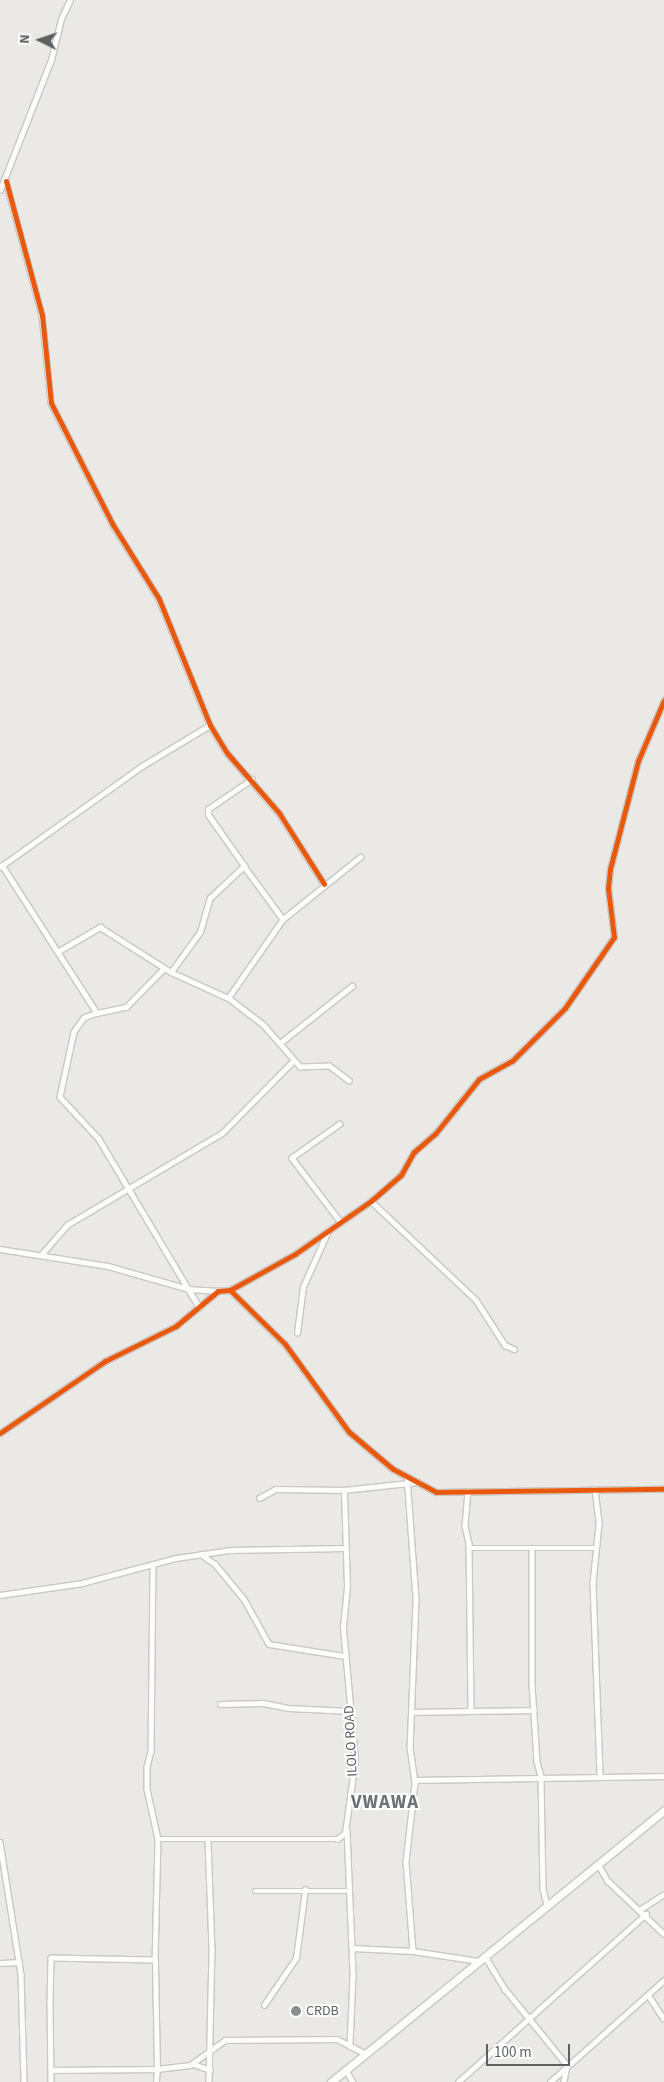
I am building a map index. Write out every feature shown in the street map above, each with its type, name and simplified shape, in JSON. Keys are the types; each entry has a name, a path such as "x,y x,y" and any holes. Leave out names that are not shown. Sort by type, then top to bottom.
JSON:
{"street":[{"path":"0,190 6,181 70,0"},
{"path":"6,181 42,315 51,403 113,525 159,599 210,724 227,753 252,779 279,812 324,884"},
{"path":"0,1249 108,1266 189,1289 230,1290 328,1230 371,1200 401,1175 414,1152 435,1134 479,1078 512,1061 565,1008 614,937 608,888 610,869 638,760 664,700"},
{"path":"97,1013 59,951 1,866 142,766 210,724"},
{"path":"252,779 207,812 244,866 284,919"},
{"path":"228,998 284,919 324,884 360,857"},
{"path":"171,972 200,932 210,898 244,866"},
{"path":"59,951 100,927 171,972 228,998 280,1043 293,1061 306,1068 329,1066 349,1081"},
{"path":"164,968 126,1007 97,1013 84,1018 74,1032 60,1097 99,1139 199,1307"},
{"path":"280,1043 352,986"},
{"path":"41,1255 67,1225 126,1186 222,1133 293,1061"},
{"path":"340,1124 292,1158 340,1221"},
{"path":"371,1200 476,1300 505,1345 514,1349"},
{"path":"297,1333 303,1287 328,1230"},
{"path":"230,1290 285,1344 349,1432 407,1476 436,1492 664,1489"},
{"path":"0,1433 105,1361 176,1326 218,1291"},
{"path":"407,1476 416,1600 411,1712 415,1780 406,1862 413,1951"},
{"path":"259,1498 276,1489 344,1490 418,1482"},
{"path":"595,1489 599,1524 592,1583 600,1776"},
{"name":"ILOLO ROAD","path":"344,1490 346,1548 345,1656 356,1760 347,1826 348,1891 352,1948 350,2046"},
{"path":"468,1491 465,1526 469,1548 472,1710"},
{"path":"0,1595 82,1583 153,1564 201,1554 249,1548 346,1548"},
{"path":"469,1548 596,1548"},
{"path":"532,1549 534,1710 541,1776 541,1850 547,1905"},
{"path":"201,1554 215,1564 244,1599 268,1644 345,1656"},
{"path":"153,1564 151,1751 147,1789 158,1839 155,1960 156,2082"},
{"path":"220,1704 263,1702 288,1708 351,1711"},
{"path":"411,1712 534,1710"},
{"path":"415,1780 541,1776 664,1776"},
{"path":"332,2082 664,1810"},
{"path":"158,1839 337,1839 347,1826"},
{"path":"208,1840 211,2049 209,2082"},
{"path":"0,1842 19,1962 24,2082"},
{"path":"598,1864 608,1881 641,1909 664,1934"},
{"path":"264,2005 296,1958 305,1890"},
{"path":"255,1891 348,1891"},
{"path":"641,1909 664,1894"},
{"path":"458,2082 646,1914"},
{"path":"352,1948 413,1951 478,1962"},
{"path":"485,1956 528,2019 567,2065"},
{"path":"51,2082 51,1958 155,1960"},
{"path":"0,1963 19,1962"},
{"path":"550,2082 567,2065 649,1996 664,1980"},
{"path":"649,1996 664,2019"},
{"path":"193,2064 225,2040 254,2038 337,2039 366,2054"},
{"path":"51,2070 157,2068 193,2064 210,2070"},
{"path":"564,2082 567,2065"},
{"path":"346,2070 353,2082"}],"cycle path":[{"path":"6,181 42,315 51,403 113,525 159,599 210,725 227,753 279,813 324,884"},
{"path":"230,1290 295,1254 371,1201 401,1175 414,1152 435,1134 479,1079 512,1061 565,1008 614,937 608,888 610,869 638,761 664,700"},
{"path":"0,1433 105,1361 176,1326 218,1291 230,1290 285,1344 349,1432 393,1469 436,1492 664,1489"}],"place":[{"name":"CRDB","path":"296,2011"}],"district":[{"name":"VWAWA","path":"385,1803"}]}
